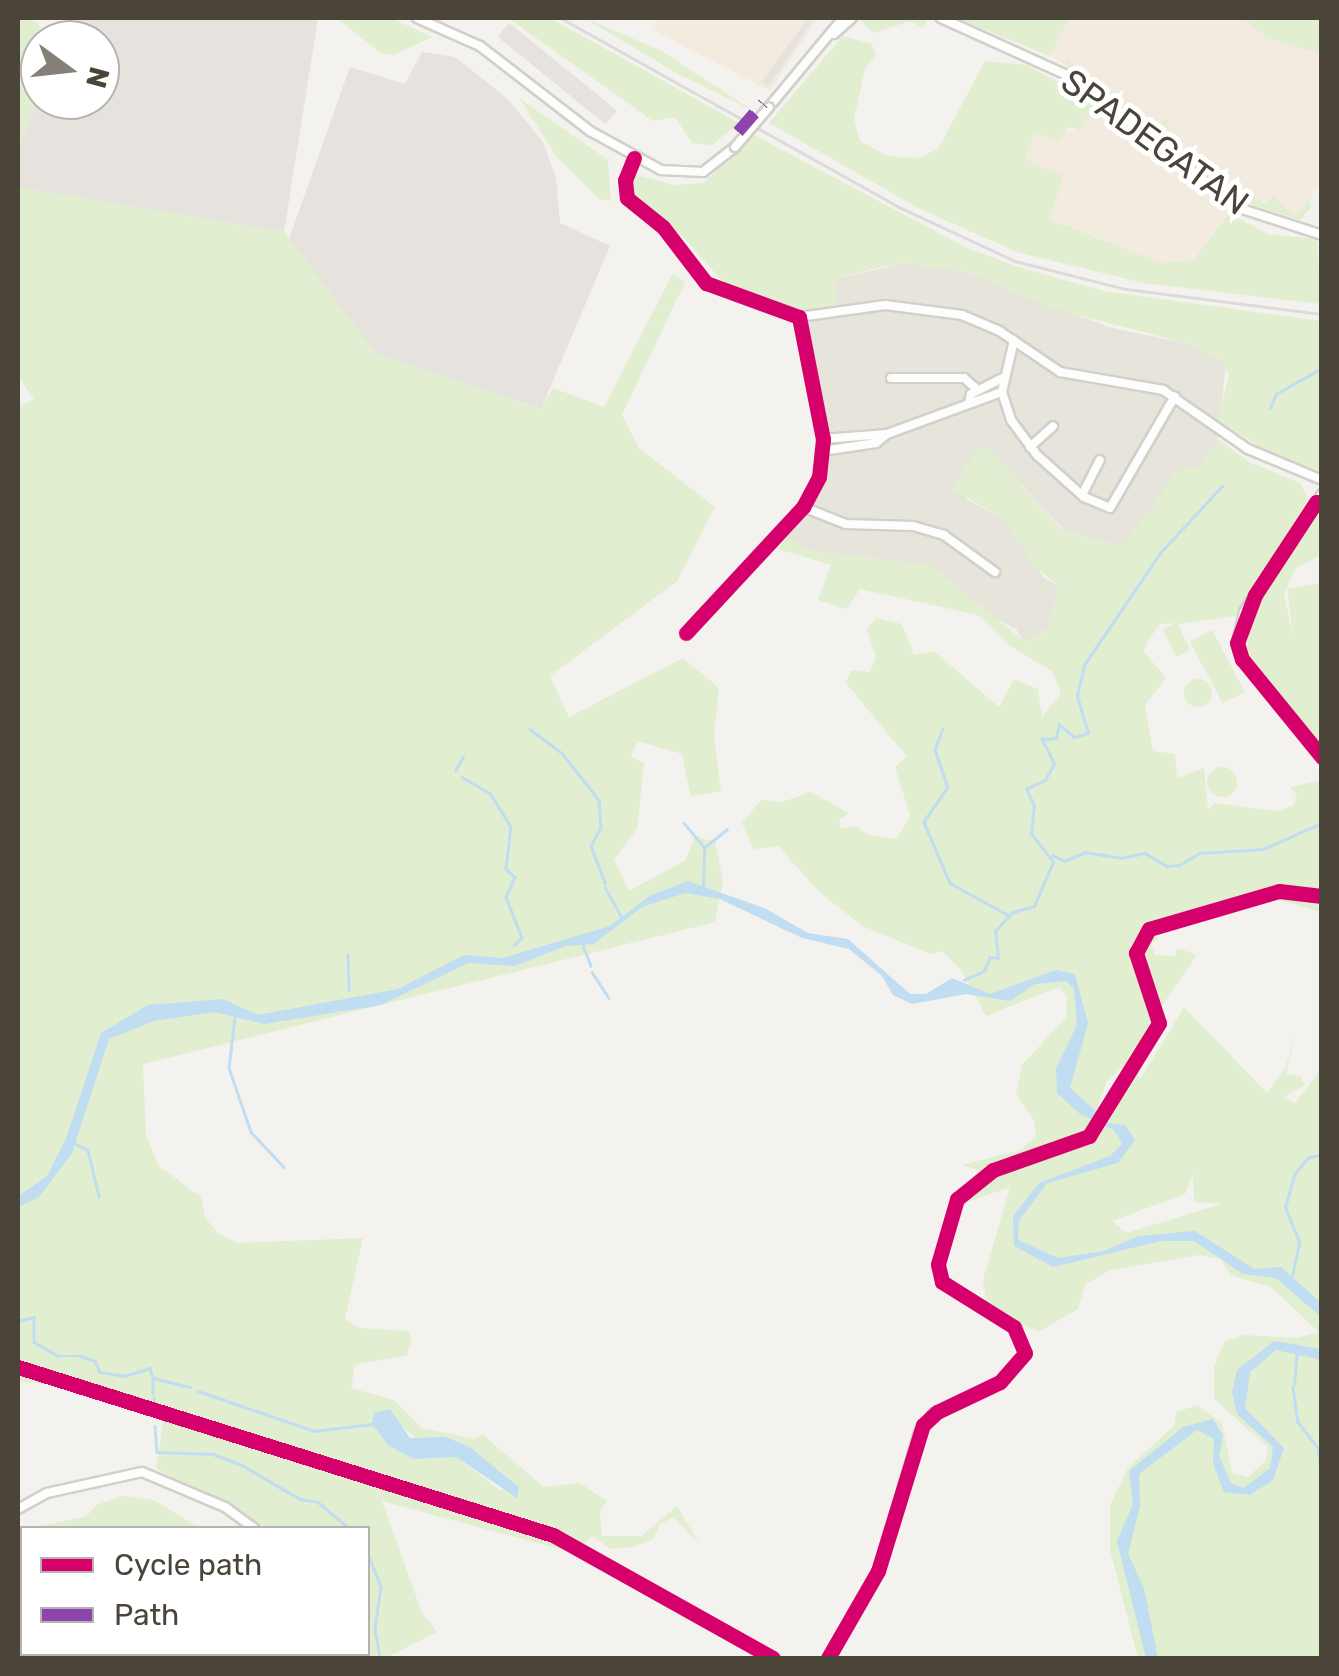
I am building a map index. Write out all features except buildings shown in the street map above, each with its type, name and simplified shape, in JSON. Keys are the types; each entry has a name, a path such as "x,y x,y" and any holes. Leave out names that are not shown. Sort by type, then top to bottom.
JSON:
{"street":[{"path":"417,18 480,46 634,158 684,176 710,169 735,147 843,18"},
{"path":"830,37 852,18"},
{"name":"SPADEGATAN","path":"940,18 1073,78 1239,208 1320,231"},
{"path":"634,158 625,180 628,198 663,228 706,283 799,317 910,305 962,315 1014,340 1060,372 1121,378 1175,396 1248,449 1322,480"},
{"path":"686,632 803,507 824,450 799,317"},
{"path":"1014,340 1001,379 1002,392 1030,447 1082,495 1114,506 1175,396"},
{"path":"891,378 964,378 978,390"},
{"path":"969,403 978,390 1001,379"},
{"path":"824,439 887,434 1002,392"},
{"path":"1030,447 1053,426"},
{"path":"824,450 876,443 887,434"},
{"path":"1082,495 1100,460"},
{"path":"1322,494 1244,612 1237,643 1242,659 1322,756"},
{"path":"803,507 846,524 939,533 995,572"},
{"path":"828,1658 878,1571 919,1433 934,1414"},
{"path":"18,1508 48,1494 142,1472 225,1507 251,1526"}],"shaded area":[{"path":"318,18 284,232 18,187 18,150 29,120 120,120 120,20 67,20"},
{"path":"657,18 818,18 770,91 651,29"},
{"path":"808,18 814,18 778,73 768,86 761,82"},
{"path":"1069,18 1244,18 1267,38 1321,54 1321,181 1298,219 1240,197 1193,260 1161,263 1050,218 1024,160 1036,133 1081,130 1103,88 1050,56"},
{"path":"509,23 617,110 606,124 498,37"},
{"path":"422,52 455,57 508,99 543,142 556,178 560,223 610,246 541,409 375,353 289,239 350,67 405,84"},
{"path":"906,263 969,273 1109,327 1189,344 1226,364 1218,439 1210,454 1199,468 1180,471 1122,547 1065,531 984,445 966,499 1002,517 1044,578 1060,587 1047,629 1024,642 1016,629 873,558 809,551 787,537 817,497 829,457 801,313 836,304 834,279"}],"green space":[{"path":"18,18 28,20 20,20 20,120 29,120 18,150"},
{"path":"337,18 391,18 432,37 394,55 380,53"},
{"path":"508,18 550,18 739,123 712,145 692,143 675,117 653,121"},
{"path":"584,18 660,50 752,110 680,75"},
{"path":"928,18 923,28 910,21 873,33 859,19"},
{"path":"956,18 1069,18 1050,56"},
{"path":"1244,18 1321,18 1321,54 1267,38"},
{"path":"843,36 872,44 876,55 865,69 854,119 860,141 888,156 918,158 938,149 985,61 1026,65 1096,102 1081,130 1068,127 1058,143 1036,133 1024,159 1063,176 1050,219 1161,263 1193,260 1229,213 1268,234 1317,239 1321,304 1143,283 1017,252 922,210 769,123"},
{"path":"1066,59 1158,127 1168,116 1167,126 1160,131 1149,128 1065,65"},
{"path":"519,98 608,160 611,201 599,199 557,157"},
{"path":"754,135 965,247 1018,267 1104,291 1321,321 1321,471 1277,458 1218,420 1229,374 1219,360 1189,344 1051,308 969,273 906,263 881,267 834,279 836,304 801,313 725,284 682,236 634,199 630,187 637,175 674,185 704,183"},
{"path":"1222,177 1265,204 1272,196 1296,216 1309,199 1312,206 1300,220 1256,206 1217,183"},
{"path":"18,187 284,232 375,353 540,409 553,388 604,407 673,273 685,282 622,415 639,448 715,507 677,581 550,676 569,717 683,658 719,688 714,736 721,791 691,797 682,754 638,741 631,756 644,763 637,829 614,860 629,891 686,860 694,837 715,841 723,881 715,922 143,1064 146,1134 158,1165 201,1197 205,1217 218,1234 238,1243 363,1238 345,1319 359,1328 408,1331 412,1339 407,1355 355,1365 351,1388 394,1400 422,1428 474,1439 483,1435 544,1487 580,1483 607,1501 600,1512 602,1536 642,1536 677,1506 700,1545 673,1517 659,1525 654,1539 632,1547 611,1549 592,1536 583,1546 563,1550 382,1501 422,1613 437,1632 386,1658 18,1658 20,1531 20,1656 370,1656 370,1526 244,1526 156,1468 165,1410 95,1390 18,1381 18,407 34,399 18,376","holes":["397,1424 421,1441 446,1437 470,1447 517,1485 501,1491 456,1457 414,1459 389,1446"]},
{"path":"1218,439 1249,462 1300,483 1308,499 1237,616 1178,624 1190,650 1176,657 1163,630 1174,623 1160,624 1147,642 1144,652 1166,678 1145,705 1153,751 1175,754 1177,778 1204,768 1208,809 1215,803 1276,811 1293,806 1297,796 1290,787 1321,780 1321,895 1312,899 1321,902 1321,912 1275,899 1144,923 1142,928 1158,938 1151,944 1155,955 1175,956 1177,948 1197,955 1150,1023 1143,1048 1107,1081 1098,1106 1108,1112 1135,1072 1141,1078 1184,1007 1267,1093 1286,1066 1297,1027 1286,1074 1301,1076 1305,1085 1285,1097 1295,1103 1318,1073 1321,1054 1321,1658 1138,1658 1110,1550 1110,1505 1128,1468 1174,1426 1176,1412 1198,1405 1222,1424 1232,1473 1248,1477 1266,1460 1268,1447 1214,1399 1214,1367 1224,1342 1244,1335 1298,1338 1319,1332 1271,1287 1230,1275 1221,1259 1199,1255 1110,1270 1085,1285 1078,1309 1038,1332 987,1306 983,1280 1010,1187 959,1205 990,1174 962,1165 1020,1150 1036,1137 1034,1120 1016,1095 1022,1065 1066,1017 1067,996 1059,987 986,1016 961,970 942,951 930,954 863,926 820,893 778,846 753,849 742,823 761,800 782,802 811,792 849,813 839,820 841,828 856,826 868,835 897,839 910,816 895,767 907,757 846,683 851,670 870,672 876,657 867,629 877,618 902,624 914,655 934,651 999,707 1014,679 1038,689 1042,717 1061,693 1052,671 1007,644 978,615 860,589 847,609 818,600 831,565 778,549 787,537 809,551 931,565 1025,642 1047,629 1060,587 1034,566 1002,517 951,489 975,452 984,445 1064,531 1122,547 1177,471 1199,467","holes":["1193,1174 1194,1202 1221,1204 1127,1233 1112,1221 1185,1194"]},
{"path":"1316,509 1321,509 1321,555 1295,569 1284,594 1294,641 1287,589 1321,583 1321,747 1240,643 1246,615"},
{"path":"1212,630 1245,692 1223,704 1190,642"},
{"path":"1198,679 1208,683 1212,693 1208,703 1198,707 1188,703 1184,693 1188,683"},
{"path":"1222,767 1232,772 1237,782 1232,792 1222,797 1212,792 1207,782 1212,772"},
{"path":"122,1496 154,1500 196,1526 40,1526 87,1516 96,1505"}],"water":[{"path":"688,881 764,908 808,933 848,939 910,994 926,994 952,978 990,994 1056,970 1075,974 1088,1023 1070,1088 1109,1123 1125,1125 1135,1140 1118,1163 1047,1183 1019,1221 1018,1240 1058,1258 1104,1251 1138,1236 1195,1231 1254,1269 1281,1267 1321,1303 1321,1317 1276,1278 1243,1274 1194,1241 1161,1241 1053,1267 1014,1246 1013,1216 1039,1183 1110,1156 1122,1144 1114,1130 1080,1114 1057,1093 1056,1068 1077,1025 1074,988 1066,981 1035,984 1010,1001 966,994 912,1004 893,995 882,976 849,949 802,938 720,899 685,893 642,907 594,944 565,946 515,966 468,963 381,1005 265,1024 214,1012 154,1021 109,1039 72,1153 39,1197 18,1207 18,1196 47,1176 66,1139 101,1033 148,1005 223,999 258,1015 398,989 464,955 503,958 610,926 651,895"},
{"path":"1274,1341 1321,1349 1322,1360 1276,1350 1250,1372 1245,1408 1284,1448 1273,1480 1250,1495 1224,1492 1213,1464 1214,1439 1197,1430 1139,1474 1140,1506 1128,1554 1144,1588 1158,1658 1146,1658 1117,1541 1133,1504 1129,1471 1183,1427 1213,1419 1223,1435 1219,1456 1231,1483 1244,1488 1270,1468 1273,1447 1237,1414 1232,1392 1237,1370"},
{"path":"390,1409 410,1438 446,1437 470,1447 519,1487 517,1498 456,1457 414,1459 389,1446 372,1424 374,1413"}],"waterway":[{"path":"1270,408 1276,394 1322,368"},
{"path":"964,980 984,971 990,957 998,958 995,931 1013,912 1034,906 1053,862 1031,834 1034,806 1026,789 1045,780 1054,764 1042,739 1056,738 1059,724 1074,737 1088,733 1077,696 1084,665 1160,553 1222,486"},
{"path":"530,729 562,753 599,800 601,828 591,846 605,883"},
{"path":"943,729 935,750 948,787 924,822 950,883 1010,916"},
{"path":"455,771 463,757"},
{"path":"462,777 490,793 511,826 506,869 515,877 506,897 522,938 515,945"},
{"path":"684,823 703,846"},
{"path":"1052,855 1065,861 1085,852 1121,858 1145,853 1167,866 1179,865 1200,853 1263,849 1322,823"},
{"path":"705,847 727,829"},
{"path":"703,886 704,848"},
{"path":"605,887 621,916"},
{"path":"583,945 591,966"},
{"path":"348,954 349,990"},
{"path":"592,972 609,998"},
{"path":"235,1018 229,1068 251,1132 284,1167"},
{"path":"71,1142 88,1150 99,1197"},
{"path":"1322,1142 1322,1147"},
{"path":"1291,1281 1299,1242 1285,1207 1295,1173 1309,1157 1322,1155"},
{"path":"18,1321 34,1317 34,1342 58,1356 80,1356 95,1361 100,1372 124,1376 150,1368 153,1378 190,1387"},
{"path":"1294,1384 1297,1352"},
{"path":"153,1380 153,1393"},
{"path":"1293,1387 1298,1422 1318,1448 1322,1472"},
{"path":"198,1391 314,1431 372,1424"},
{"path":"154,1397 155,1406"},
{"path":"155,1426 157,1452 213,1454 242,1465 300,1499 318,1502 347,1526"},
{"path":"370,1559 381,1587 375,1629 380,1658"}],"tram line":[{"path":"561,18 901,208 1015,261 1126,289 1322,314"}],"marked path":[{"path":"738,132 763,103"}],"cycle path":[{"path":"634,158 625,180 627,198 663,227 706,283 799,317 823,439 819,477 803,507 686,633"},
{"path":"1322,506 1316,502 1255,595 1237,643 1242,659 1322,757"},
{"path":"828,1658 878,1571 923,1425 937,1412 1000,1382 1025,1353 1014,1327 942,1282 938,1264 957,1199 993,1170 1089,1136 1159,1023 1136,953 1149,929 1279,891 1322,896"},
{"path":"18,1367 553,1535 773,1658"}]}
